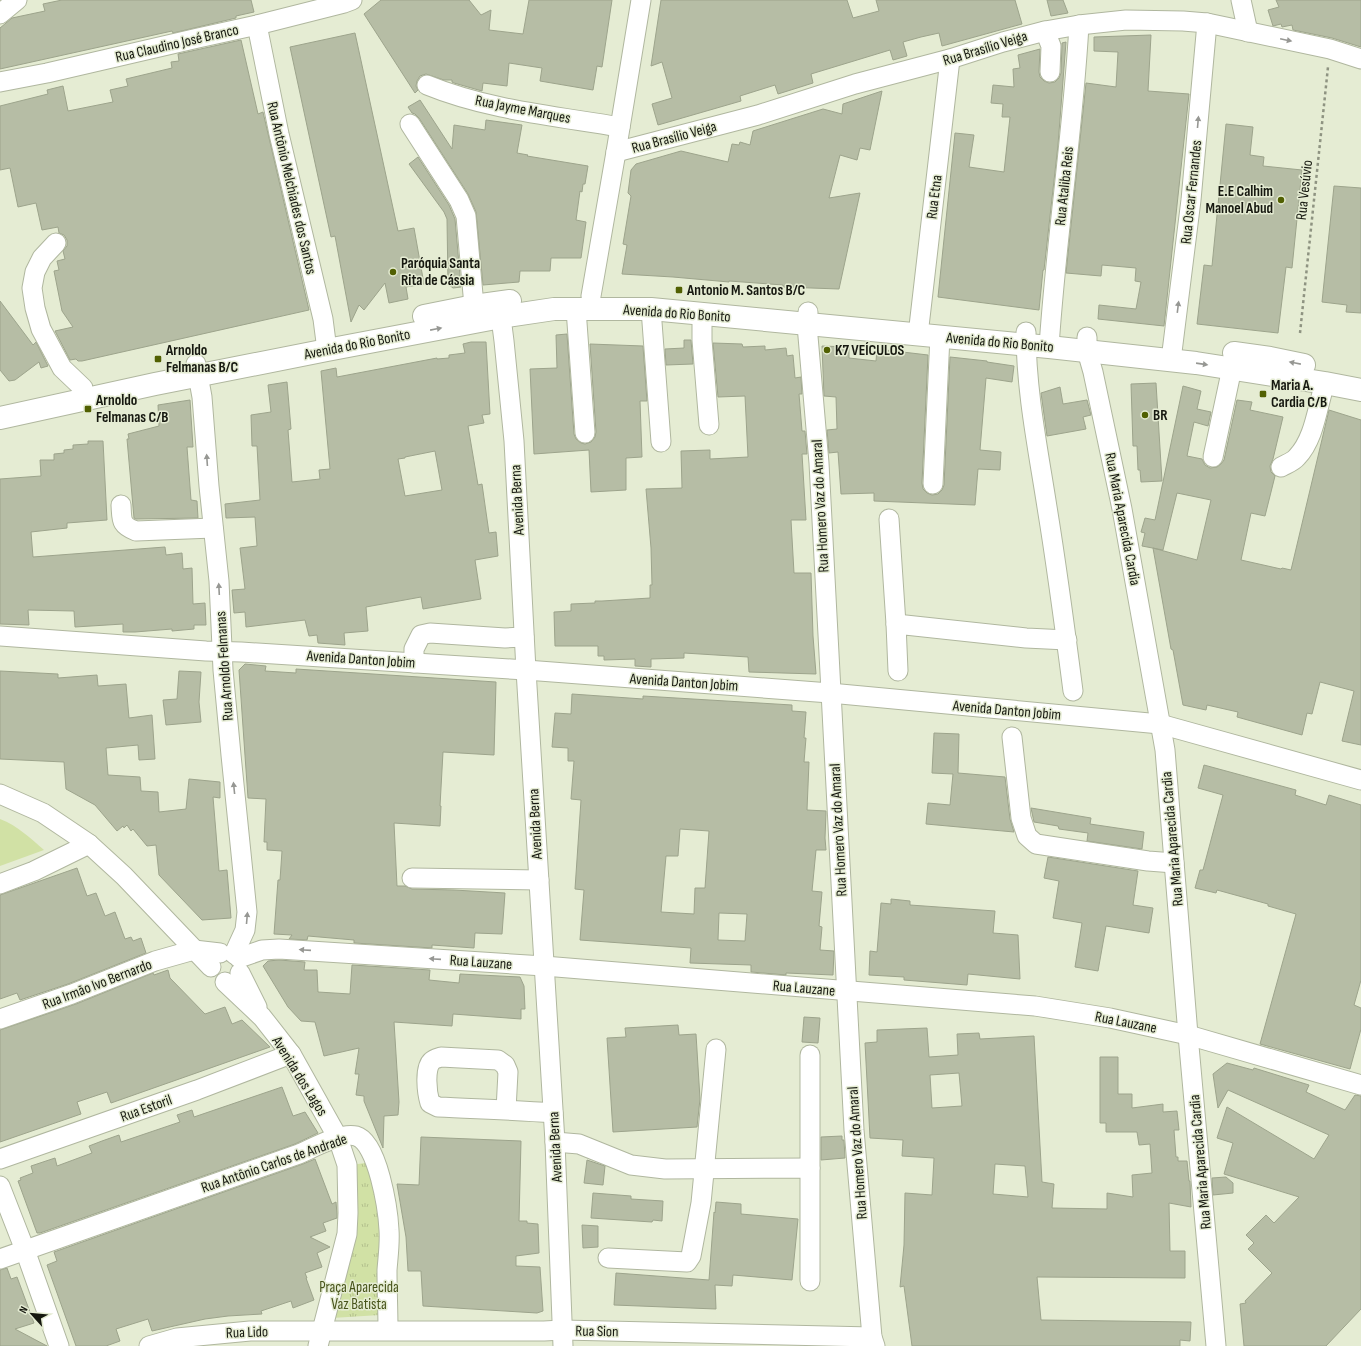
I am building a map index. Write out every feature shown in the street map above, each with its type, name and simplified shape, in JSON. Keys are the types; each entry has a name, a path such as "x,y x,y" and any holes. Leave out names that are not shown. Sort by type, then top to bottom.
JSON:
{"main road":[{"name":"Avenida do Rio Bonito","path":"327,343 474,306 500,309 554,309 584,303 655,298 807,318 1172,353 1270,358 1361,376"},
{"name":"Avenida do Rio Bonito","path":"584,303 702,314 807,318"},
{"name":"Avenida do Rio Bonito","path":"0,418 197,370 500,309"},
{"name":"Avenida do Rio Bonito","path":"919,328 940,336 1026,338"},
{"name":"Avenida do Rio Bonito","path":"1172,353 1232,368 1361,390"},
{"name":"Avenida do Rio Bonito","path":"0,404 83,388 197,370"}],"street":[{"path":"0,14 17,0"},
{"name":"Rua Claudino José Branco","path":"0,82 47,73 257,25 352,0"},
{"path":"585,433 584,303 616,152 641,0"},
{"path":"1241,0 1248,32"},
{"name":"Rua Brasílio Veiga","path":"616,152 758,115 854,84 950,59 1003,42 1045,31 1079,25 1126,20 1207,23 1330,49 1361,59"},
{"name":"Rua Oscar Fernandes","path":"1172,353 1191,200 1207,23"},
{"name":"Rua Antônio Melchiades dos Santos","path":"257,25 279,134 327,343"},
{"name":"Rua Ataliba Reis","path":"1049,340 1062,197 1075,88 1079,25"},
{"path":"1045,31 1051,46 1050,72"},
{"name":"Rua Etna","path":"919,328 950,59"},
{"name":"Rua Jayme Marques","path":"427,85 444,92 491,104 620,127"},
{"path":"410,124 459,200 466,216 474,306"},
{"path":"56,243 42,258 35,272 32,288 35,308 41,328 62,368 83,388"},
{"name":"Avenida Berna","path":"500,309 514,441 538,880 555,1142 562,1338"},
{"path":"651,309 661,442"},
{"path":"702,314 702,340 709,425"},
{"name":"Rua Homero Vaz do Amaral","path":"807,318 818,463 854,1130 874,1342"},
{"path":"932,484 940,336"},
{"path":"1026,338 1033,421 1058,575 1073,691"},
{"name":"Rua Maria Aparecida Cardia","path":"1087,344 1122,509 1164,750 1216,1346"},
{"path":"1213,457 1232,368"},
{"name":"Rua Arnoldo Felmanas","path":"197,370 202,397 219,581 222,651 247,912 245,930 228,965"},
{"path":"1281,467 1296,458 1306,444 1319,410 1325,383"},
{"path":"121,505 122,521 127,528 136,531 213,528"},
{"path":"889,519 898,672"},
{"path":"896,624 1026,638 1067,640"},
{"path":"414,663 414,649 421,635 430,633 505,638 524,637"},
{"name":"Avenida Danton Jobim","path":"0,636 206,651 526,670 830,693 1160,724 1361,780"},
{"path":"1012,737 1021,818 1027,836 1036,844 1148,861 1174,863"},
{"path":"0,794 43,813 89,844 124,876 194,950 228,965"},
{"path":"0,884 34,871 89,844"},
{"path":"412,878 538,880"},
{"name":"Rua Lauzane","path":"228,965 262,950 279,949 544,966 1035,1006 1110,1018 1188,1035 1361,1085"},
{"name":"Rua Irmão Ivo Bernardo","path":"0,1019 72,994 155,961 194,950"},
{"name":"Avenida dos Lagos","path":"228,965 262,1017 291,1054 338,1138 347,1165 347,1234 320,1339"},
{"path":"608,1258 687,1262 691,1256 701,1203 716,1049"},
{"name":"Rua Estoril","path":"0,1159 197,1090 291,1054"},
{"path":"810,1055 810,1281"},
{"path":"506,1110 508,1072 505,1065 498,1060 441,1057 433,1060 428,1067 427,1095 430,1103 438,1107 506,1110 553,1112"},
{"name":"Rua Antônio Carlos de Andrade","path":"0,1259 349,1135 361,1138 366,1143 379,1169 388,1216 389,1232 387,1270 388,1330"},
{"path":"555,1142 579,1144 631,1165 665,1169 810,1168"},
{"path":"0,1186 25,1250 59,1346"},
{"name":"Rua Sion","path":"320,1339 388,1330 544,1331 562,1338 874,1342"},
{"name":"Rua Lido","path":"148,1346 177,1338 250,1331 320,1339"}],"path":[{"name":"Rua Vesúvio","path":"1300,333 1330,49"}],"green space":[{"path":"0,819 18,829 44,850 0,866"},
{"name":"Praça Aparecida Vaz Batista","path":"372,1162 379,1226 380,1315 332,1318 351,1165"}],"building":[{"path":"62,0 251,0 254,12 236,16 236,18 173,33 172,31 0,69 0,28 12,18 45,11 43,4"},
{"path":"381,0 469,0 481,15 491,10 489,30 523,34 529,0 612,0 602,67 597,66 593,90 540,81 542,68 509,63 507,86 483,83 482,91 454,83 452,80 444,80 426,74 420,76 417,81 416,86 418,90 415,93 364,14"},
{"path":"661,0 847,0 853,18 879,11 876,0 1015,0 1022,24 942,46 939,33 921,37 903,42 907,56 893,60 890,50 811,74 813,83 778,94 775,85 740,96 741,101 658,125 652,104 672,98 662,62 651,66"},
{"path":"1047,0 1063,0 1068,13 1051,16"},
{"path":"1276,0 1361,0 1361,47 1332,38 1293,30 1292,25 1282,27 1281,24 1273,26 1268,10 1279,7"},
{"path":"355,33 398,231 414,228 424,284 406,287 408,299 389,303 385,283 364,310 359,305 351,322 335,236 331,237 290,47"},
{"path":"1151,35 1148,91 1189,94 1164,326 1098,319 1099,305 1136,309 1141,282 1135,281 1136,268 1102,265 1101,276 1066,273 1086,83 1116,87 1118,52 1094,51 1094,37"},
{"path":"241,40 258,114 263,112 309,310 82,361 78,361 76,359 70,360 55,331 73,327 62,311 54,271 59,270 57,261 65,259 63,251 67,246 67,240 64,235 59,233 58,227 42,230 36,203 18,207 10,168 0,170 0,106 48,94 47,90 63,86 68,111 113,102 110,90 128,86 126,79 172,68 171,62 179,61 178,54"},
{"path":"1066,42 1058,145 1039,310 938,297 955,133 974,135 969,167 1004,172 1010,117 1002,117 1003,104 991,103 993,85 1014,87 1013,69 1020,68 1018,55 1040,49 1040,77 1049,83 1055,82 1061,73 1062,43"},
{"path":"882,91 870,150 860,148 857,160 840,155 829,198 860,193 839,289 783,287 783,285 622,274 627,245 623,244 631,196 628,193 631,170 636,164 681,151 728,162 732,144 739,145 740,142 750,145 753,131 823,109 842,114 843,104"},
{"path":"420,100 452,149 454,125 485,130 486,120 522,125 517,153 588,166 585,184 583,184 582,192 580,191 576,220 586,222 581,258 551,258 550,271 520,271 519,282 483,285 476,212 468,194 419,118 412,113 408,107"},
{"path":"1226,124 1253,127 1250,155 1264,157 1263,166 1302,170 1292,268 1286,267 1278,333 1197,324 1204,265 1212,266"},
{"path":"418,157 449,205 455,219 461,287 453,288 448,284 447,219 444,212 409,164"},
{"path":"1334,186 1361,188 1361,313 1346,312 1347,305 1322,302"},
{"path":"0,301 33,345 36,342 48,366 41,368 39,362 15,380 9,381 0,370"},
{"path":"567,334 574,434 576,439 585,444 591,442 595,437 596,432 590,344 643,346 647,401 640,401 642,457 626,458 626,490 591,492 589,450 534,454 530,369 557,368 556,335"},
{"path":"684,340 691,340 693,364 666,365 665,349 684,348"},
{"path":"471,342 486,342 490,414 482,415 484,423 468,426 478,485 482,484 489,533 496,532 498,556 475,560 481,599 423,609 421,597 366,607 368,631 344,633 345,645 318,643 317,635 309,636 305,620 246,627 245,612 234,613 232,590 245,589 240,548 257,546 255,517 226,518 225,504 260,500 257,446 252,446 251,415 271,412 268,385 287,382 291,429 288,430 292,482 320,479 319,470 330,469 321,371 336,368 337,377 437,358 449,358 449,355 465,353 463,344","holes":["435,451 442,490 405,496 398,459"]},
{"path":"713,343 742,344 743,347 765,346 765,350 786,348 787,356 793,355 795,378 801,377 802,394 799,394 802,431 805,431 807,454 802,454 806,520 791,520 794,573 811,573 816,674 749,672 748,657 684,653 684,658 651,659 651,667 635,666 635,659 604,660 604,656 598,656 598,646 555,646 554,612 571,611 571,604 650,598 650,585 652,585 651,548 646,489 682,488 681,451 710,450 710,459 748,457 745,396 718,397"},
{"path":"822,346 849,347 849,358 876,361 877,349 928,355 922,483 923,489 932,495 938,494 944,485 950,357 1014,366 1012,382 986,378 980,450 1001,452 1000,470 978,469 975,505 874,501 874,493 841,494 838,452 829,453 827,430 837,429 836,397 824,396"},
{"name":"BR","path":"1156,383 1162,481 1141,482 1140,470 1138,470 1137,446 1133,446 1131,384"},
{"path":"1183,386 1201,391 1197,409 1211,412 1208,426 1194,422 1187,456 1202,459 1205,465 1210,468 1217,467 1224,460 1237,400 1252,402 1250,410 1283,417 1270,466 1271,472 1275,476 1265,516 1251,513 1241,560 1281,569 1291,570 1329,410 1361,420 1361,745 1342,741 1354,691 1320,682 1312,714 1307,713 1302,735 1237,717 1238,712 1207,705 1206,710 1183,705 1173,650 1171,649 1153,548 1142,546 1145,533 1141,532 1145,518 1155,520","holes":["1177,493 1211,500 1197,560 1154,548 1163,550"]},
{"path":"1060,387 1063,404 1087,400 1091,415 1083,417 1086,429 1047,436 1041,393"},
{"path":"190,400 193,447 187,447 191,500 197,501 198,518 136,519 134,518 127,439 129,439 128,434 159,426 158,405"},
{"path":"88,441 103,441 107,520 67,523 67,528 31,532 33,557 165,547 166,555 182,553 183,569 192,568 193,604 205,603 206,625 194,625 194,629 172,631 172,629 123,632 123,624 75,627 74,611 28,610 29,625 0,624 0,479 41,476 40,460 54,460 54,454 64,453 64,450 73,449 73,445 88,444"},
{"path":"245,664 266,666 265,671 296,673 296,669 496,682 494,755 443,752 440,826 394,823 397,886 405,886 412,889 505,893 502,934 475,933 474,948 432,945 432,948 354,943 354,940 308,936 307,940 289,939 292,935 274,934 282,851 267,850 267,842 264,842 266,799 248,798 239,670"},
{"path":"0,671 58,674 58,678 97,675 98,686 126,684 129,718 152,715 155,759 139,760 138,745 106,748 108,775 140,777 141,791 158,792 159,812 186,809 189,779 220,782 220,798 213,797 219,871 227,870 231,918 202,920 159,875 156,845 147,846 133,829 131,831 127,825 124,828 123,826 117,831 95,805 66,789 64,762 0,759"},
{"path":"179,671 201,672 199,702 201,722 166,725 163,700 177,699"},
{"path":"572,694 643,699 643,696 792,705 792,711 806,712 804,762 809,762 807,810 826,811 826,850 816,850 812,891 822,892 819,926 822,927 820,950 834,951 833,975 786,973 786,975 751,972 751,965 690,963 691,948 580,940 584,890 575,889 581,800 571,799 574,761 568,761 568,748 552,747 555,713 571,714","holes":["680,829 709,831 705,888 695,888 694,914 661,912 666,856 678,856","719,913 747,914 745,941 718,940"]},
{"path":"934,733 959,734 958,773 1005,777 1010,819 1014,832 926,824 928,803 950,805 953,774 932,773"},
{"path":"1204,765 1296,790 1295,795 1326,805 1329,795 1361,805 1361,980 1354,1005 1361,1008 1361,1029 1350,1069 1260,1044 1296,914 1268,906 1268,904 1217,890 1216,893 1195,888 1200,870 1203,870 1223,795 1198,788"},
{"path":"1031,808 1091,818 1090,824 1144,832 1142,849 1087,841 1088,833 1059,829 1058,826 1034,822"},
{"path":"1048,857 1138,871 1133,905 1153,908 1149,933 1106,926 1098,971 1075,967 1082,923 1053,918 1059,881 1044,878"},
{"path":"77,868 87,896 96,893 105,916 115,912 125,939 131,937 133,941 141,938 146,953 68,984 20,1000 17,993 0,999 0,895"},
{"path":"891,899 910,901 910,905 995,911 993,933 1018,935 1020,979 968,974 967,985 904,980 904,977 869,975 870,951 877,952 881,903 891,904"},
{"path":"279,960 305,962 304,970 317,970 318,992 350,994 352,965 430,970 429,980 459,983 460,974 520,977 524,986 525,1009 521,1009 521,1019 453,1014 452,1026 394,1022 399,1102 398,1115 384,1116 383,1148 364,1101 364,1096 356,1095 359,1074 355,1074 359,1048 324,1056 315,1022 301,1021 288,1007 263,966 268,961"},
{"path":"168,970 170,978 205,1014 225,1007 232,1024 242,1020 270,1047 111,1103 107,1092 77,1102 81,1114 0,1142 0,1030 76,1004 153,973 154,975"},
{"path":"804,1017 820,1018 818,1043 802,1042"},
{"path":"678,1025 679,1035 696,1034 700,1099 697,1127 613,1132 607,1038 626,1037 625,1028"},
{"path":"927,1028 929,1057 958,1055 957,1034 979,1033 980,1039 1034,1036 1042,1182 1054,1184 1052,1208 1107,1209 1107,1193 1133,1197 1132,1175 1152,1173 1150,1144 1139,1145 1137,1132 1106,1132 1106,1123 1100,1123 1100,1057 1118,1057 1118,1094 1132,1094 1132,1108 1163,1104 1163,1112 1177,1111 1179,1130 1174,1130 1176,1157 1178,1157 1178,1161 1187,1161 1190,1181 1191,1207 1169,1203 1170,1251 1185,1251 1185,1278 1037,1277 1041,1320 1191,1322 1190,1341 1180,1340 1180,1346 912,1346 904,1286 900,1287 904,1245 905,1193 932,1195 934,1158 902,1156 903,1140 870,1138 865,1043 877,1042 877,1030","holes":["959,1073 962,1106 932,1108 930,1075","995,1164 1025,1166 1028,1197 993,1194"]},
{"path":"1227,1063 1253,1070 1254,1068 1309,1085 1306,1092 1345,1110 1355,1095 1361,1096 1361,1309 1326,1346 1244,1346 1240,1304 1246,1303 1245,1301 1272,1273 1248,1249 1254,1243 1246,1235 1266,1215 1274,1223 1299,1197 1224,1174 1233,1143 1217,1138 1227,1107 1314,1159 1329,1135 1228,1090 1218,1108 1213,1074"},
{"path":"282,1087 293,1116 305,1112 318,1133 295,1144 37,1233 18,1181 21,1180 20,1178 33,1173 31,1166 55,1158 57,1166 92,1153 89,1146 119,1135 121,1142 180,1122 177,1115 192,1110 194,1117"},
{"path":"842,1136 842,1140 844,1140 845,1158 821,1160 821,1137"},
{"path":"421,1137 521,1141 519,1221 527,1221 527,1223 538,1224 539,1253 516,1256 516,1266 540,1267 543,1311 537,1313 423,1306 421,1271 408,1271 406,1237 397,1184 419,1185"},
{"path":"315,1159 332,1204 336,1202 337,1218 323,1223 326,1231 310,1237 330,1247 317,1253 322,1267 305,1273 314,1300 293,1308 291,1301 261,1311 262,1314 205,1319 152,1331 148,1319 116,1329 120,1341 106,1346 76,1346 47,1265 57,1261 54,1252"},
{"path":"587,1160 605,1166 603,1185 584,1183"},
{"path":"1226,1177 1233,1183 1233,1193 1213,1195 1212,1178"},
{"path":"593,1193 631,1196 631,1199 663,1201 662,1221 653,1220 652,1222 591,1218"},
{"path":"716,1202 741,1204 741,1214 798,1219 792,1280 733,1275 732,1286 715,1285 716,1309 614,1305 616,1273 709,1280"},
{"path":"582,1225 598,1226 598,1247 583,1248"},
{"path":"7,1268 11,1279 17,1277 34,1323 15,1329 47,1346 0,1346 0,1270"}],"place":[{"name":"E.E Calhim Manoel Abud","path":"1281,200"},
{"name":"Paróquia Santa Rita de Cássia","path":"393,272"},
{"name":"Antonio M. Santos B/C","path":"679,290"},
{"name":"K7 VEÍCULOS","path":"827,350"},
{"name":"Arnoldo Felmanas B/C","path":"158,359"},
{"name":"Maria A. Cardia C/B","path":"1263,394"},
{"name":"Arnoldo Felmanas C/B","path":"88,409"},
{"name":"BR","path":"1145,415"}]}
